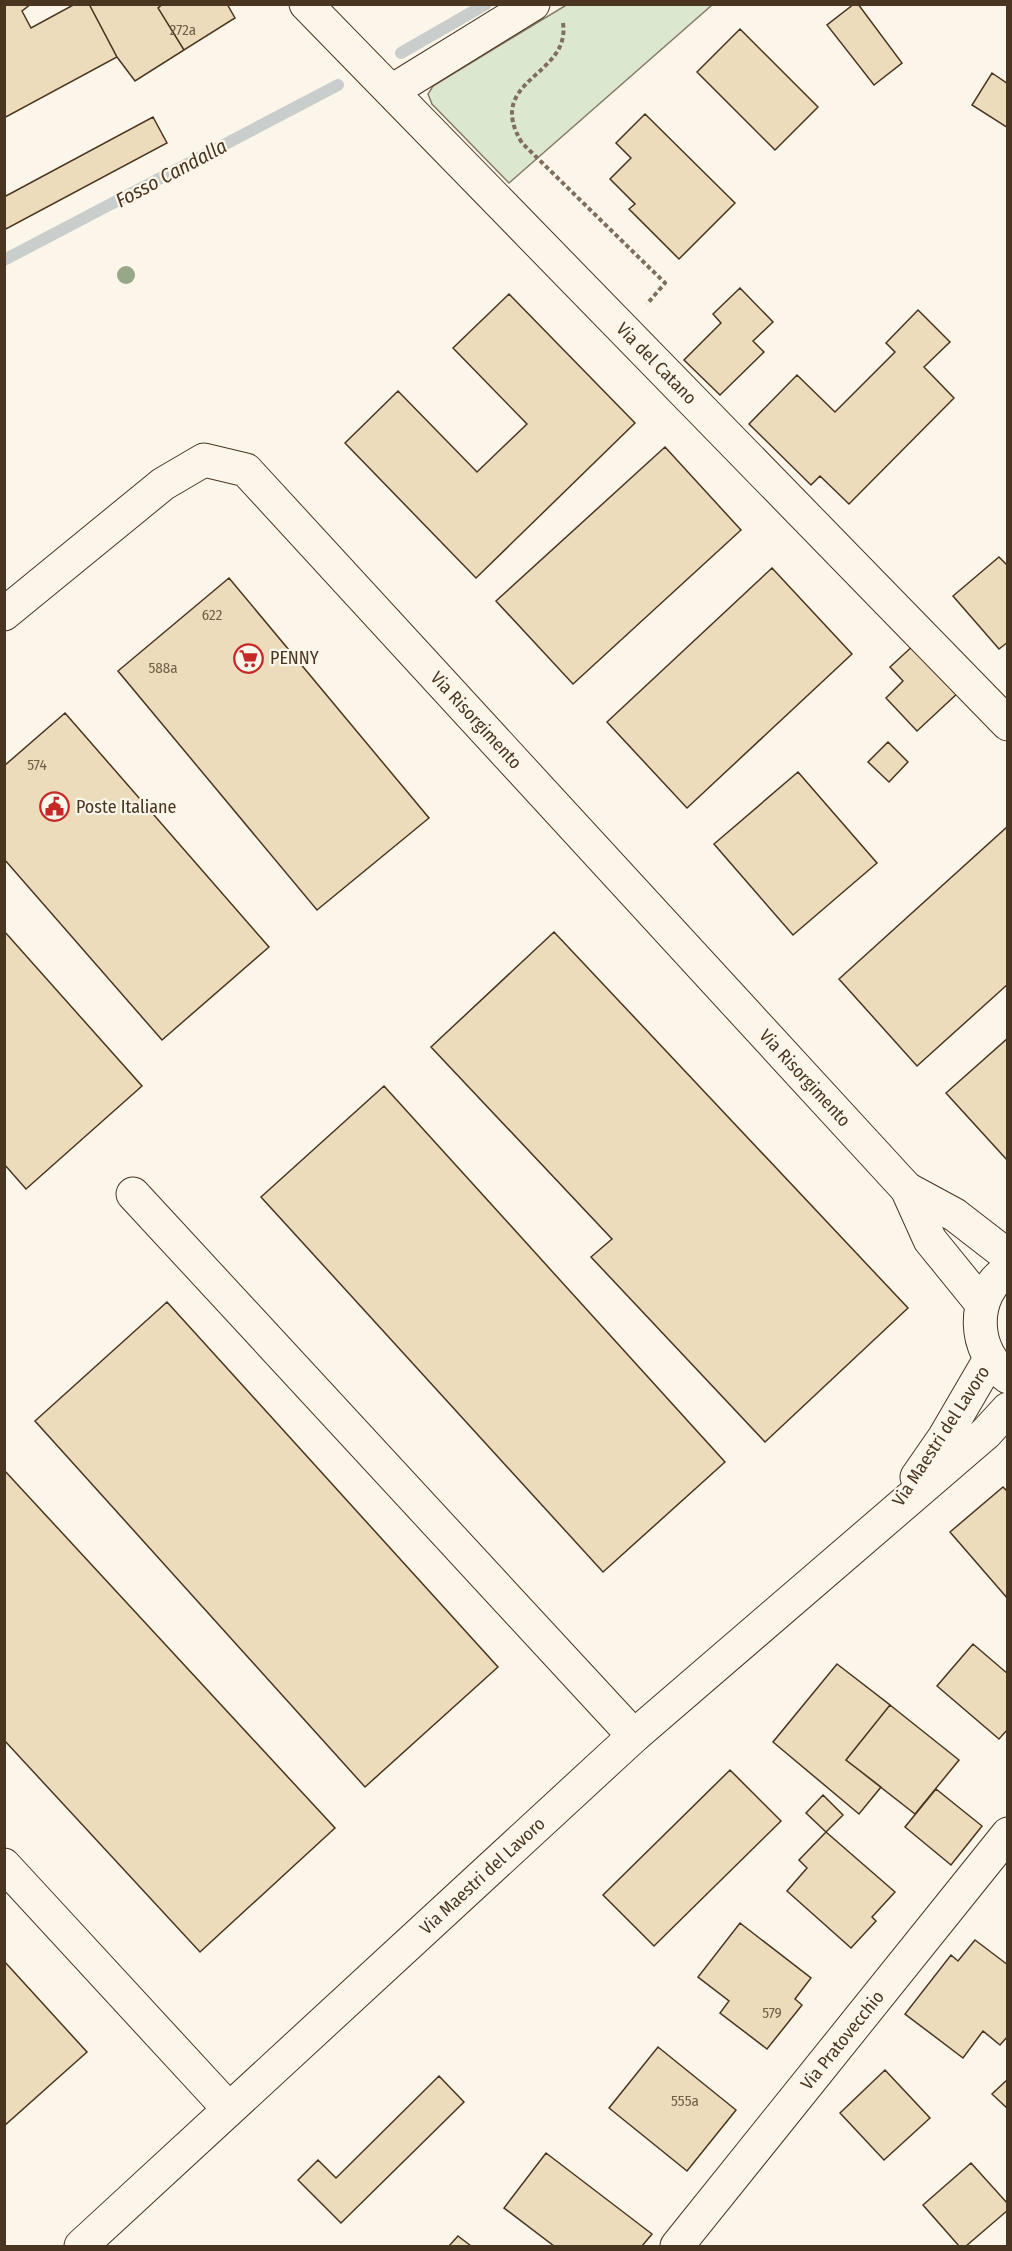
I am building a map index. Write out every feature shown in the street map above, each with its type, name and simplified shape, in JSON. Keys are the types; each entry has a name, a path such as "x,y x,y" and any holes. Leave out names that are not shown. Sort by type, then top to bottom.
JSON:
{"street":[{"name":"Via del Catano","path":"306,4 1008,724"},
{"path":"392,91 548,9"},
{"name":"Via Risorgimento","path":"4,614 163,483 204,460 246,470 906,1189 930,1240 982,1304"},
{"name":"Via Risorgimento","path":"906,1189 955,1215 1008,1256"},
{"path":"133,1194 634,1736"},
{"path":"982,1304 989,1288 1008,1270"},
{"name":"Via Maestri del Lavoro","path":"892,1513 944,1438 999,1368 982,1342 979,1323 982,1304"},
{"name":"Via Maestri del Lavoro","path":"81,2247 634,1736 986,1433 1008,1410"},
{"name":"Via Pratovecchio","path":"677,2247 1007,1836"},
{"path":"4,1865 229,2109"}],"path":[{"path":"548,9 564,28 556,54 517,94 512,103 512,123 522,143 665,283 624,329"}],"green space":[{"path":"568,4 712,5 509,183 432,104 428,94 433,86"}],"building":[{"path":"4,4 31,4 22,11 31,28 75,4 89,4 117,57 4,118"},
{"path":"89,4 163,4 158,8 184,50 135,81 117,57"},
{"path":"163,4 227,4 235,18 184,50 158,8"},
{"path":"854,4 858,4 902,63 874,85 827,25"},
{"path":"740,29 818,107 775,150 697,72"},
{"path":"992,73 1008,84 1008,128 972,105"},
{"path":"645,114 735,203 679,259 629,209 635,204 610,179 631,158 616,143"},
{"path":"153,117 167,143 4,230 4,197"},
{"path":"740,288 773,322 753,341 764,352 720,395 684,360 721,323 713,314"},
{"path":"509,294 635,423 476,578 345,443 398,391 477,472 527,424 453,348"},
{"path":"918,310 950,342 924,367 954,398 849,504 820,476 811,485 749,424 797,375 835,412 895,352 886,343"},
{"path":"665,447 741,530 573,684 496,601"},
{"path":"999,557 1008,566 1008,642 999,649 953,596"},
{"path":"772,568 852,654 687,808 607,722"},
{"path":"229,578 429,818 317,910 118,671"},
{"path":"916,643 960,691 917,731 886,698 903,681 890,667"},
{"path":"65,713 269,947 162,1040 4,859 4,766"},
{"path":"888,742 908,762 889,782 868,762"},
{"path":"798,772 877,863 793,935 714,844"},
{"path":"1007,827 1008,984 917,1066 839,979"},
{"path":"4,931 142,1086 26,1189 4,1164"},
{"path":"554,932 908,1308 765,1442 591,1257 612,1239 431,1047"},
{"path":"1008,1038 1008,1161 946,1093"},
{"path":"384,1086 725,1462 603,1572 261,1197"},
{"path":"167,1302 498,1667 365,1787 35,1421"},
{"path":"4,1470 335,1828 200,1952 4,1740"},
{"path":"1003,1487 1008,1492 1008,1599 950,1532"},
{"path":"973,1644 1008,1674 1008,1729 999,1739 937,1686"},
{"path":"837,1664 890,1705 846,1760 881,1787 859,1814 773,1742"},
{"path":"890,1705 959,1760 915,1814 846,1760"},
{"path":"730,1770 781,1821 654,1946 603,1895"},
{"path":"936,1789 982,1826 951,1865 905,1827"},
{"path":"823,1795 843,1815 826,1832 806,1813"},
{"path":"826,1832 895,1892 872,1917 876,1921 851,1948 787,1891 807,1868 799,1860"},
{"path":"740,1923 811,1978 795,1999 802,2005 767,2049 720,2013 729,2001 698,1977"},
{"path":"975,1940 1008,1965 1008,2036 1000,2045 983,2031 963,2058 905,2014 951,1955 958,1961"},
{"path":"4,1961 87,2052 4,2126"},
{"path":"658,2047 736,2110 687,2171 609,2108"},
{"path":"885,2070 930,2118 884,2160 840,2113"},
{"path":"439,2076 464,2102 341,2223 298,2180 318,2160 336,2178"},
{"path":"1008,2079 1008,2109 992,2094"},
{"path":"546,2153 652,2234 642,2246 554,2246 504,2208"},
{"path":"971,2163 1008,2204 1008,2210 966,2246 959,2246 923,2205"},
{"path":"458,2236 471,2246 449,2246"}],"waterway":[{"name":"Fosso Candalla","path":"401,53 486,4"},
{"name":"Fosso Candalla","path":"4,260 338,85"}],"place":[{"name":"PENNY","path":"249,658"},
{"name":"Poste Italiane","path":"55,807"}]}
